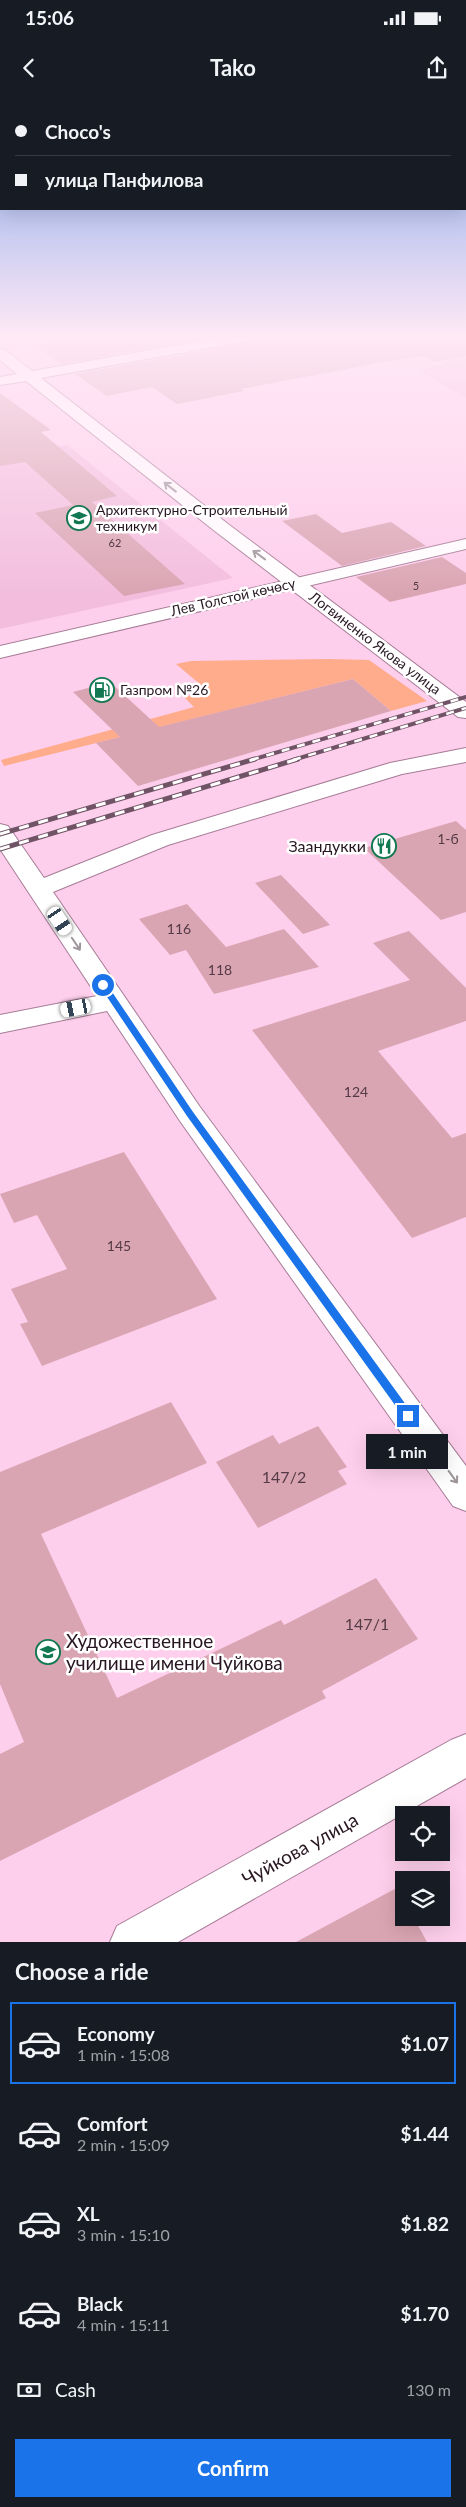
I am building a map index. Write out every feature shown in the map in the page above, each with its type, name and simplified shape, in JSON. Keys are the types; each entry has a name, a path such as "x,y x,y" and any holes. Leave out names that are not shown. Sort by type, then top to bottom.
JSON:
{"street":[{"name":"Логвиненко Якова улица","path":"88,422 222,528 466,712"},
{"name":"Лев Толстой көчөсү","path":"0,652 466,544"},
{"path":"39,889 160,840 398,768 466,756"},
{"path":"0,831 190,1114 466,1495"},
{"path":"0,1024 114,1001"},
{"name":"Чуйкова улица","path":"133,1942 466,1755"}],"shaded area":[{"name":"Архитектурно-Строительный техникум","path":"67,445 233,578 0,629 0,458"},
{"path":"369,660 427,701 391,711 353,679 4,766 1,760 194,707 184,697 208,691 176,664 191,661"}],"building":[{"path":"0,422 40,422 51,430 41,432 117,496 92,502 185,584 124,596 35,513 73,505 25,462 0,466"},
{"path":"316,514 342,533 391,522 426,546 342,566 282,521"},
{"path":"442,557 466,573 466,584 390,602 356,577"},
{"path":"353,679 391,711 138,786 96,743 120,737 73,692 110,682 159,727"},
{"path":"456,821 466,830 466,912 441,920 364,848"},
{"path":"281,875 330,925 303,934 255,883"},
{"path":"187,904 226,947 284,929 319,967 214,994 186,950 170,955 139,919"},
{"path":"409,931 466,988 466,1021 378,1051 452,1138 466,1133 466,1217 412,1238 252,1030 410,980 373,943"},
{"path":"124,1152 217,1299 42,1366 20,1324 28,1322 11,1289 67,1269 37,1215 14,1223 0,1194"},
{"name":"Художественное училище имени Чуйкова","path":"171,1402 207,1463 41,1534 117,1698 281,1620 284,1625 376,1578 418,1639 322,1691 326,1698 0,1861 0,1754 24,1742 0,1684 0,1472"},
{"path":"318,1426 347,1467 338,1471 347,1484 258,1528 216,1462 273,1435 279,1444"},
{"path":"395,1889 395,1926 418,1926 427,1942 296,1942"}],"railway":[{"path":"251,760 466,697"},
{"path":"293,760 466,708"},
{"path":"0,834 255,759"},
{"path":"0,849 298,759"}],"place":[{"name":"Архитектурно-Строительный техникум","path":"79,518"},
{"name":"Газпром №26","path":"102,690"},
{"name":"Заандукки","path":"384,846"},
{"name":"Художественное училище имени Чуйкова","path":"48,1652"}],"route":[{"path":"103,985 190,1114 408,1416"}]}
